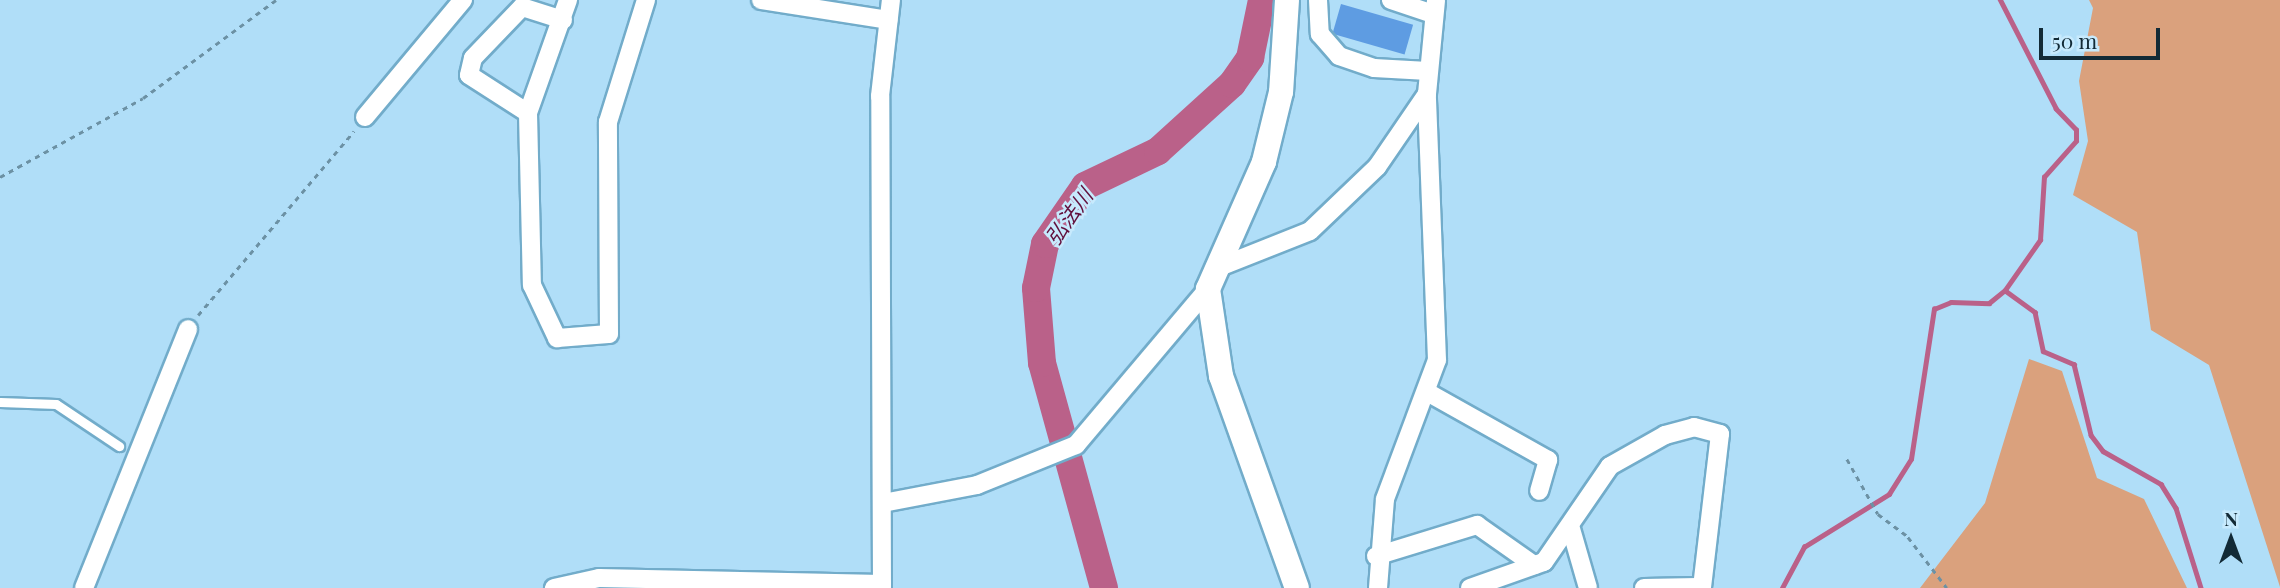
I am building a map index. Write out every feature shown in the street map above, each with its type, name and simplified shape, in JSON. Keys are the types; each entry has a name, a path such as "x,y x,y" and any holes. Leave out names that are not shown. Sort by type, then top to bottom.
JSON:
{"street":[{"path":"365,117 463,0"},
{"path":"568,0 528,113 532,285 538,303 557,338 609,334 608,122 646,0"},
{"path":"761,0 888,20"},
{"path":"554,588 599,578 882,586 880,96 891,0"},
{"path":"883,503 977,485 1076,445 1212,278 1264,162 1281,92 1287,0"},
{"path":"1318,0 1320,34 1339,56 1374,68 1428,71"},
{"path":"1378,588 1376,556 1385,499 1437,360 1427,94 1435,7 1391,0"},
{"path":"528,113 469,75 473,58 522,7 563,20"},
{"path":"1212,278 1310,231 1377,167 1427,94"},
{"path":"1212,278 1221,376 1297,588"},
{"path":"84,588 188,329"},
{"path":"1427,392 1548,460 1539,491"},
{"path":"1470,588 1534,565 1572,529 1610,466 1626,456 1694,427 1720,434 1700,587 1644,588"},
{"path":"1376,556 1477,525 1534,565"},
{"path":"1572,529 1588,588"}],"lane":[{"path":"0,402 56,404 119,446"}],"path":[{"path":"0,177 143,98 276,0"},
{"path":"188,329 365,117"},
{"path":"1847,459 1878,514 1908,537 1947,588"}],"shaded area":[{"path":"2089,0 2280,0 2280,587 2209,365 2151,330 2137,232 2073,195 2088,141 2079,81 2093,8"},
{"path":"2029,359 2062,371 2097,478 2144,499 2187,588 1920,588 1985,503"}],"building":[{"path":"1341,4 1413,25 1405,54 1332,34"}],"waterway":[{"name":"弘法川","path":"1104,588 1042,363 1036,288 1045,244 1085,186 1158,151 1232,84 1250,58 1262,0"},
{"path":"1782,588 1804,547 1889,494 1911,459 1934,309 1951,302 1989,303 2005,290 2040,240 2044,177 2076,141 2076,130 2056,109 2000,0"},
{"path":"2006,291 2035,312 2043,351 2074,364 2091,435 2103,451 2161,484 2176,508 2201,588"}]}
